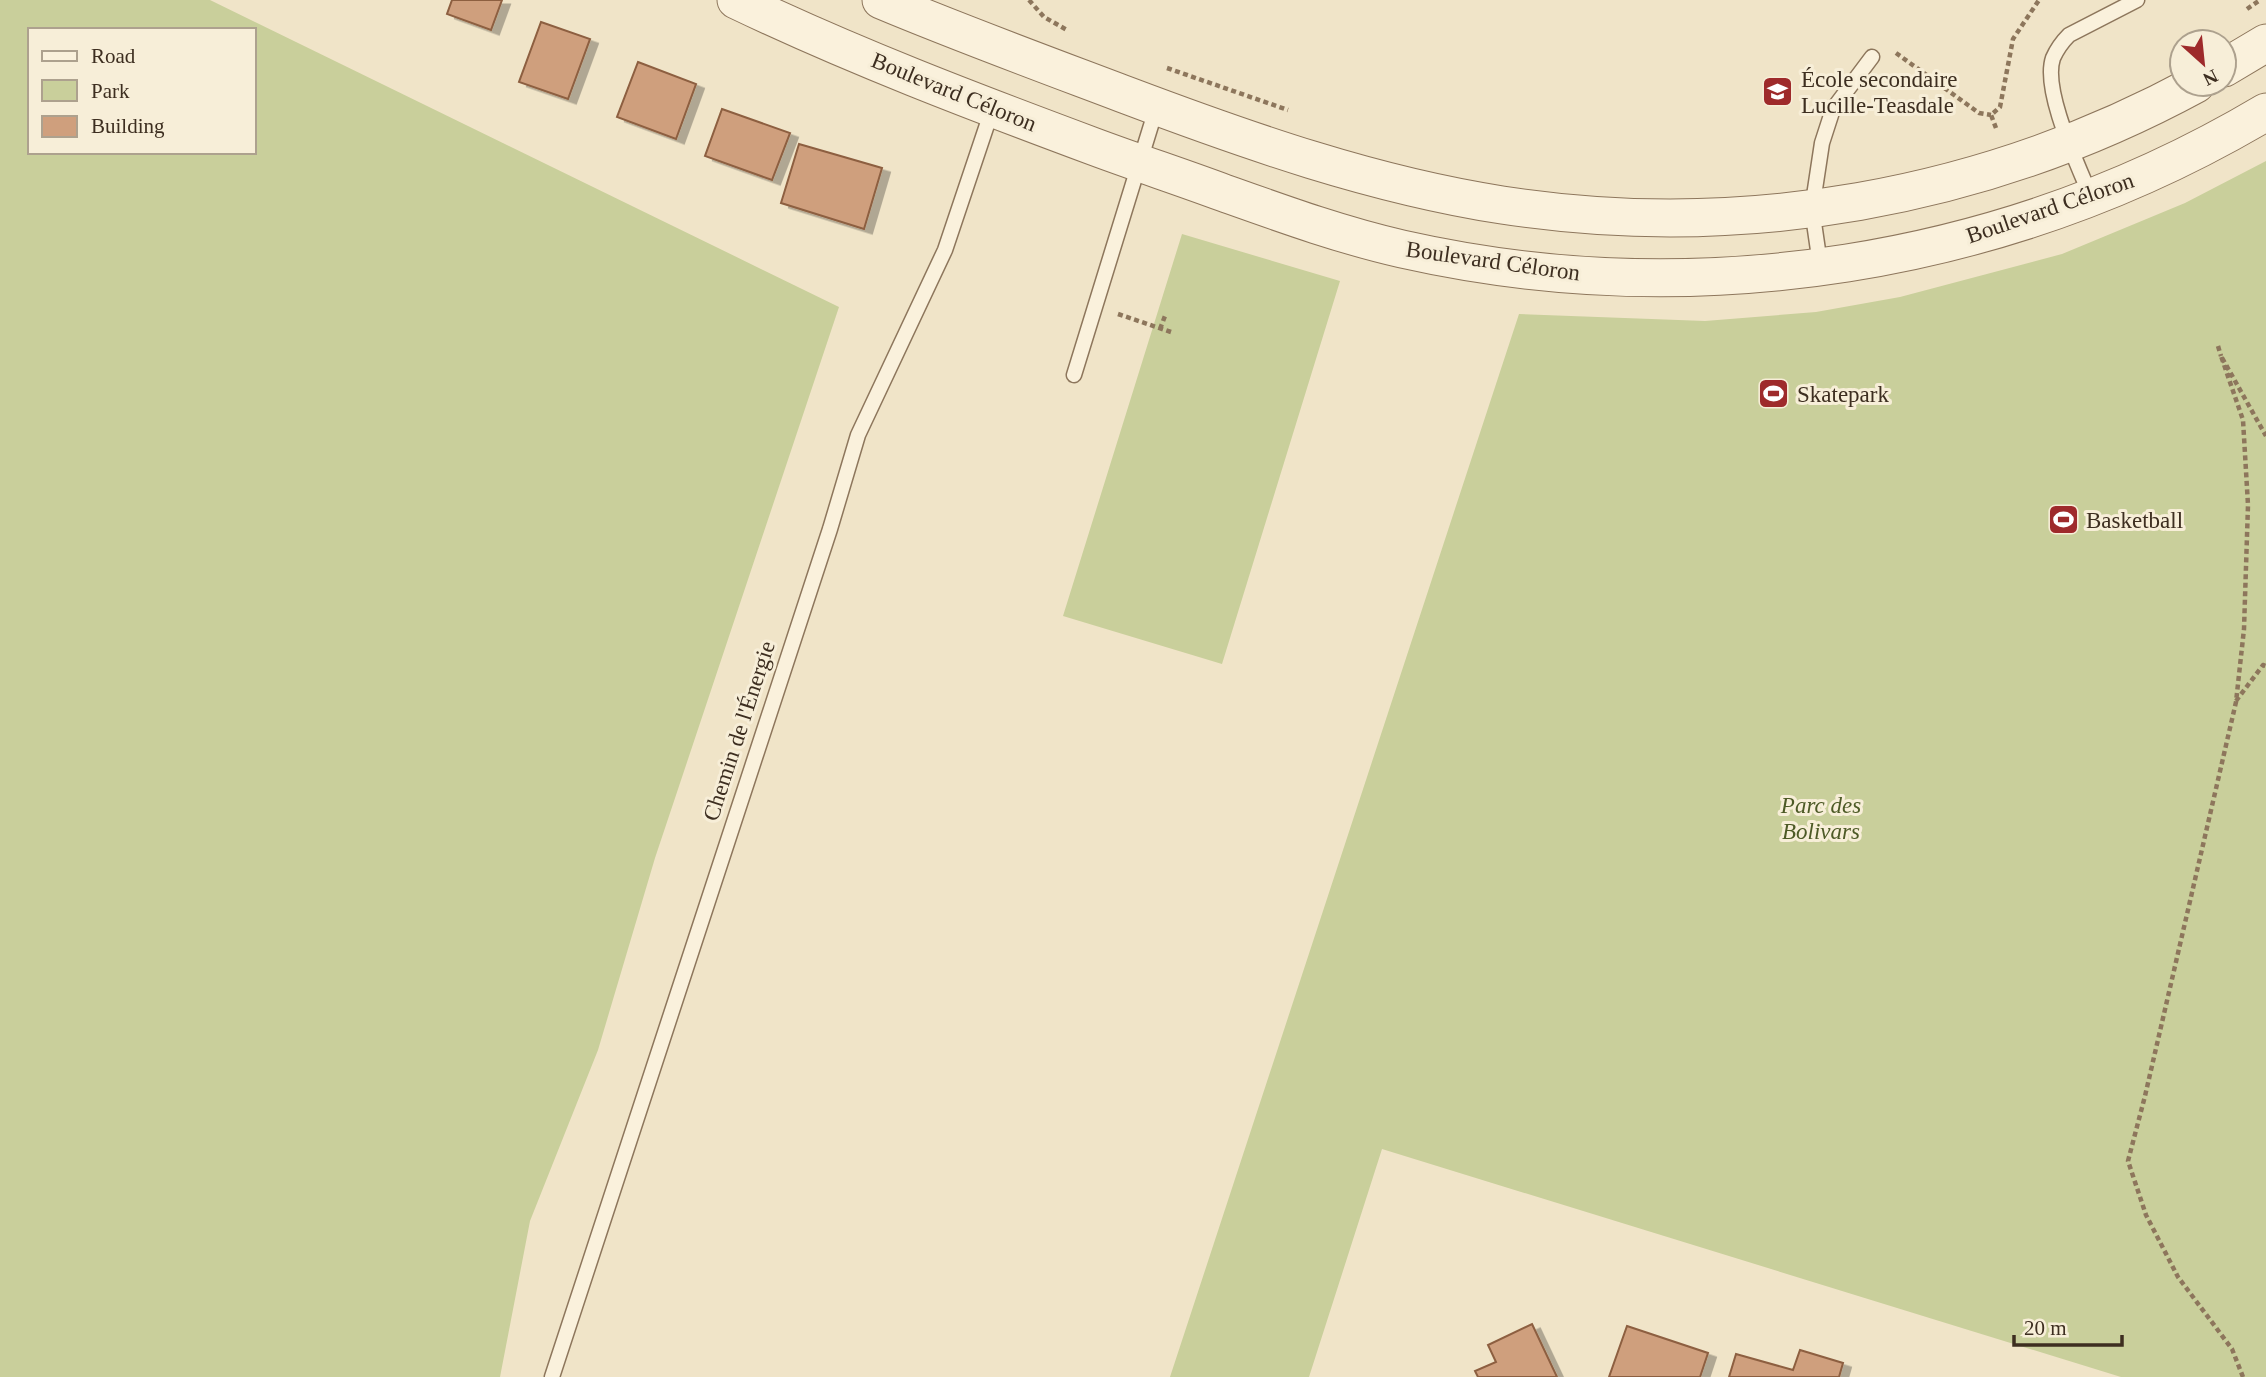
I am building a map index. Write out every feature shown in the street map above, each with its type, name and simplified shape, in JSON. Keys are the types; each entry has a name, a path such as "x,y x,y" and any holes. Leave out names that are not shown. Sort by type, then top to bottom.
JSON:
{"street":[{"name":"Boulevard Céloron","path":"736,0 992,109 1325,228 1398,248 1485,265 1569,274 1731,276 1820,269 1941,246 2091,198 2192,153 2266,112"},
{"path":"881,0 983,42 1157,106 1370,177 1504,206 1591,215 1667,218 1740,215 1812,209 1922,190 2009,166 2069,144 2122,122 2169,98"},
{"path":"2238,60 2266,43"}],"lane":[{"path":"2091,198 2069,144 2053,93 2053,58 2068,36 2137,0"},
{"path":"1820,269 1812,209 1816,169 1828,121 1844,93 1872,57"},
{"path":"1074,375 1157,106"},
{"name":"Chemin de l'Énergie","path":"552,1377 830,529 858,435 945,250 992,109"}],"path":[{"path":"1029,0 1049,20 1077,34"},
{"path":"1991,115 2000,107 2013,39 2039,0"},
{"path":"1893,50 1979,113 1991,115"},
{"path":"1158,64 1300,114"},
{"path":"1991,115 1996,128"},
{"path":"1160,329 1165,316"},
{"path":"1138,320 1171,332"},
{"path":"2218,346 2243,420 2248,505 2244,629 2236,702 2128,1161 2146,1215 2178,1277 2232,1349 2243,1377"},
{"path":"2221,356 2266,436"},
{"path":"2236,702 2263,665 2266,666"}],"green space":[{"path":"0,0 210,0 839,307 655,858 598,1050 530,1221 500,1377 0,1377"},
{"name":"Parc des Bolivars","path":"2266,161 2266,1377 2121,1377 1382,1149 1309,1377 1170,1377 1519,314 1705,321 1816,312 1900,297 2062,254 2185,203"},
{"path":"1182,234 1340,281 1222,664 1063,616"}],"building":[{"path":"452,0 502,0 491,30 447,14"},
{"path":"541,22 590,39 568,99 519,82"},
{"path":"638,62 696,84 676,139 617,117"},
{"path":"722,109 790,133 772,180 705,156"},
{"path":"799,144 882,168 864,229 781,203"},
{"path":"1532,1324 1557,1377 1478,1377 1475,1371 1496,1362 1488,1345"},
{"path":"1627,1326 1708,1353 1700,1377 1609,1377"},
{"path":"1800,1350 1843,1363 1839,1377 1729,1377 1736,1354 1793,1370"}],"place":[{"name":"École secondaire Lucille-Teasdale","path":"1778,92"},
{"name":"Skatepark","path":"1774,394"},
{"name":"Basketball","path":"2063,520"}]}
